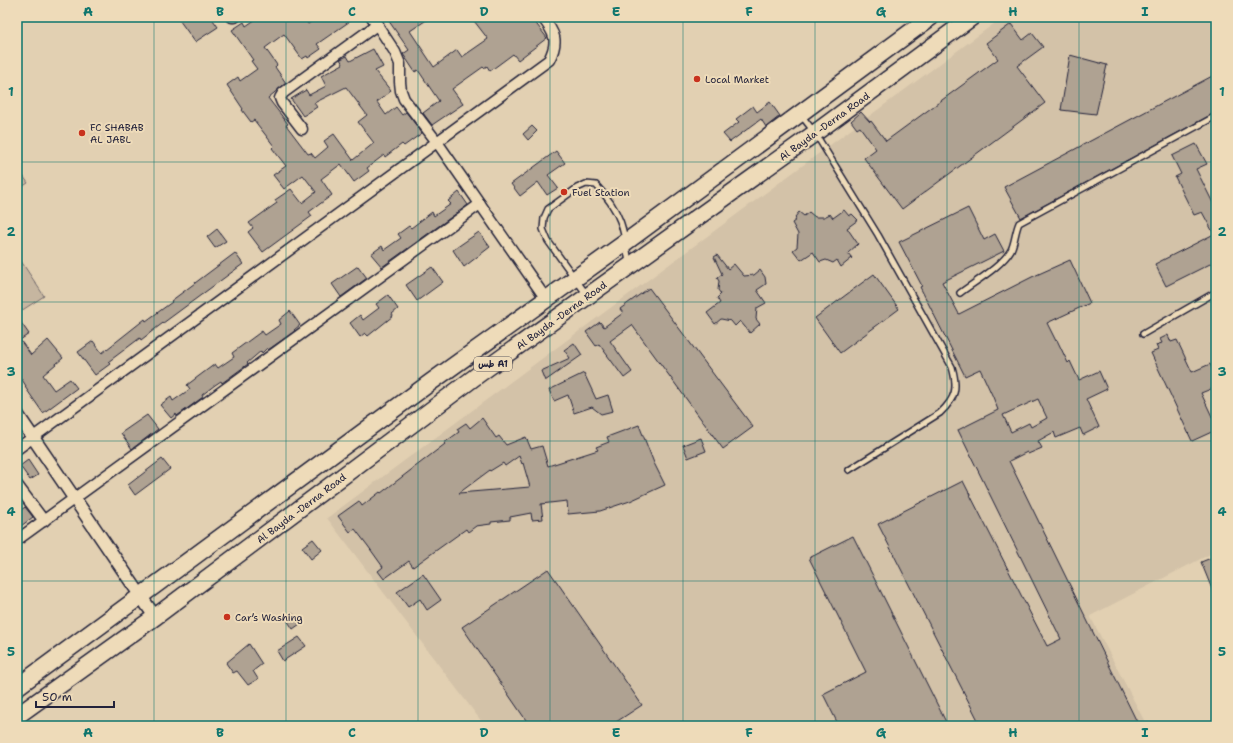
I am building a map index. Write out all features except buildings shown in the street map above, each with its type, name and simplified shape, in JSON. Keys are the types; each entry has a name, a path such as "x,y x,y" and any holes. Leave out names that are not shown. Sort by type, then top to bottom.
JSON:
{"highway":[{"name":"طس A1","path":"17,688 931,17"},
{"name":"Al Bayda -Derna Road","path":"17,716 155,617 479,374 815,133 972,17"}],"street":[{"path":"17,448 549,60 554,50 554,40 552,30 542,17"},
{"path":"302,130 282,103 280,98 283,93 375,20 395,52 400,64 401,91 404,99 437,142 546,299"},
{"path":"17,540 480,204"},
{"path":"17,414 155,617"},
{"path":"17,485 44,521"}],"lane":[{"path":"800,114 815,133 892,260 952,367 955,376 956,386 954,396 940,413 849,470"},
{"path":"960,293 1005,260 1012,248 1015,231 1019,223 1216,116"},
{"path":"588,295 548,241 543,229 544,218 548,209 577,188 586,184 596,185 605,194 619,216 626,242 629,265"},
{"path":"1144,334 1216,292"}],"shaded area":[{"path":"1003,17 1216,17 1216,551 1090,616 1147,726 485,726 327,518"},
{"path":"17,167 28,183 17,190"},
{"path":"17,255 44,296 21,311 17,306"}],"place":[{"name":"Local Market","path":"697,79"},
{"name":"FC SHABAB AL JABL","path":"82,133"},
{"name":"Fuel Station","path":"564,192"},
{"name":"Car’s Washing","path":"227,617"}]}
